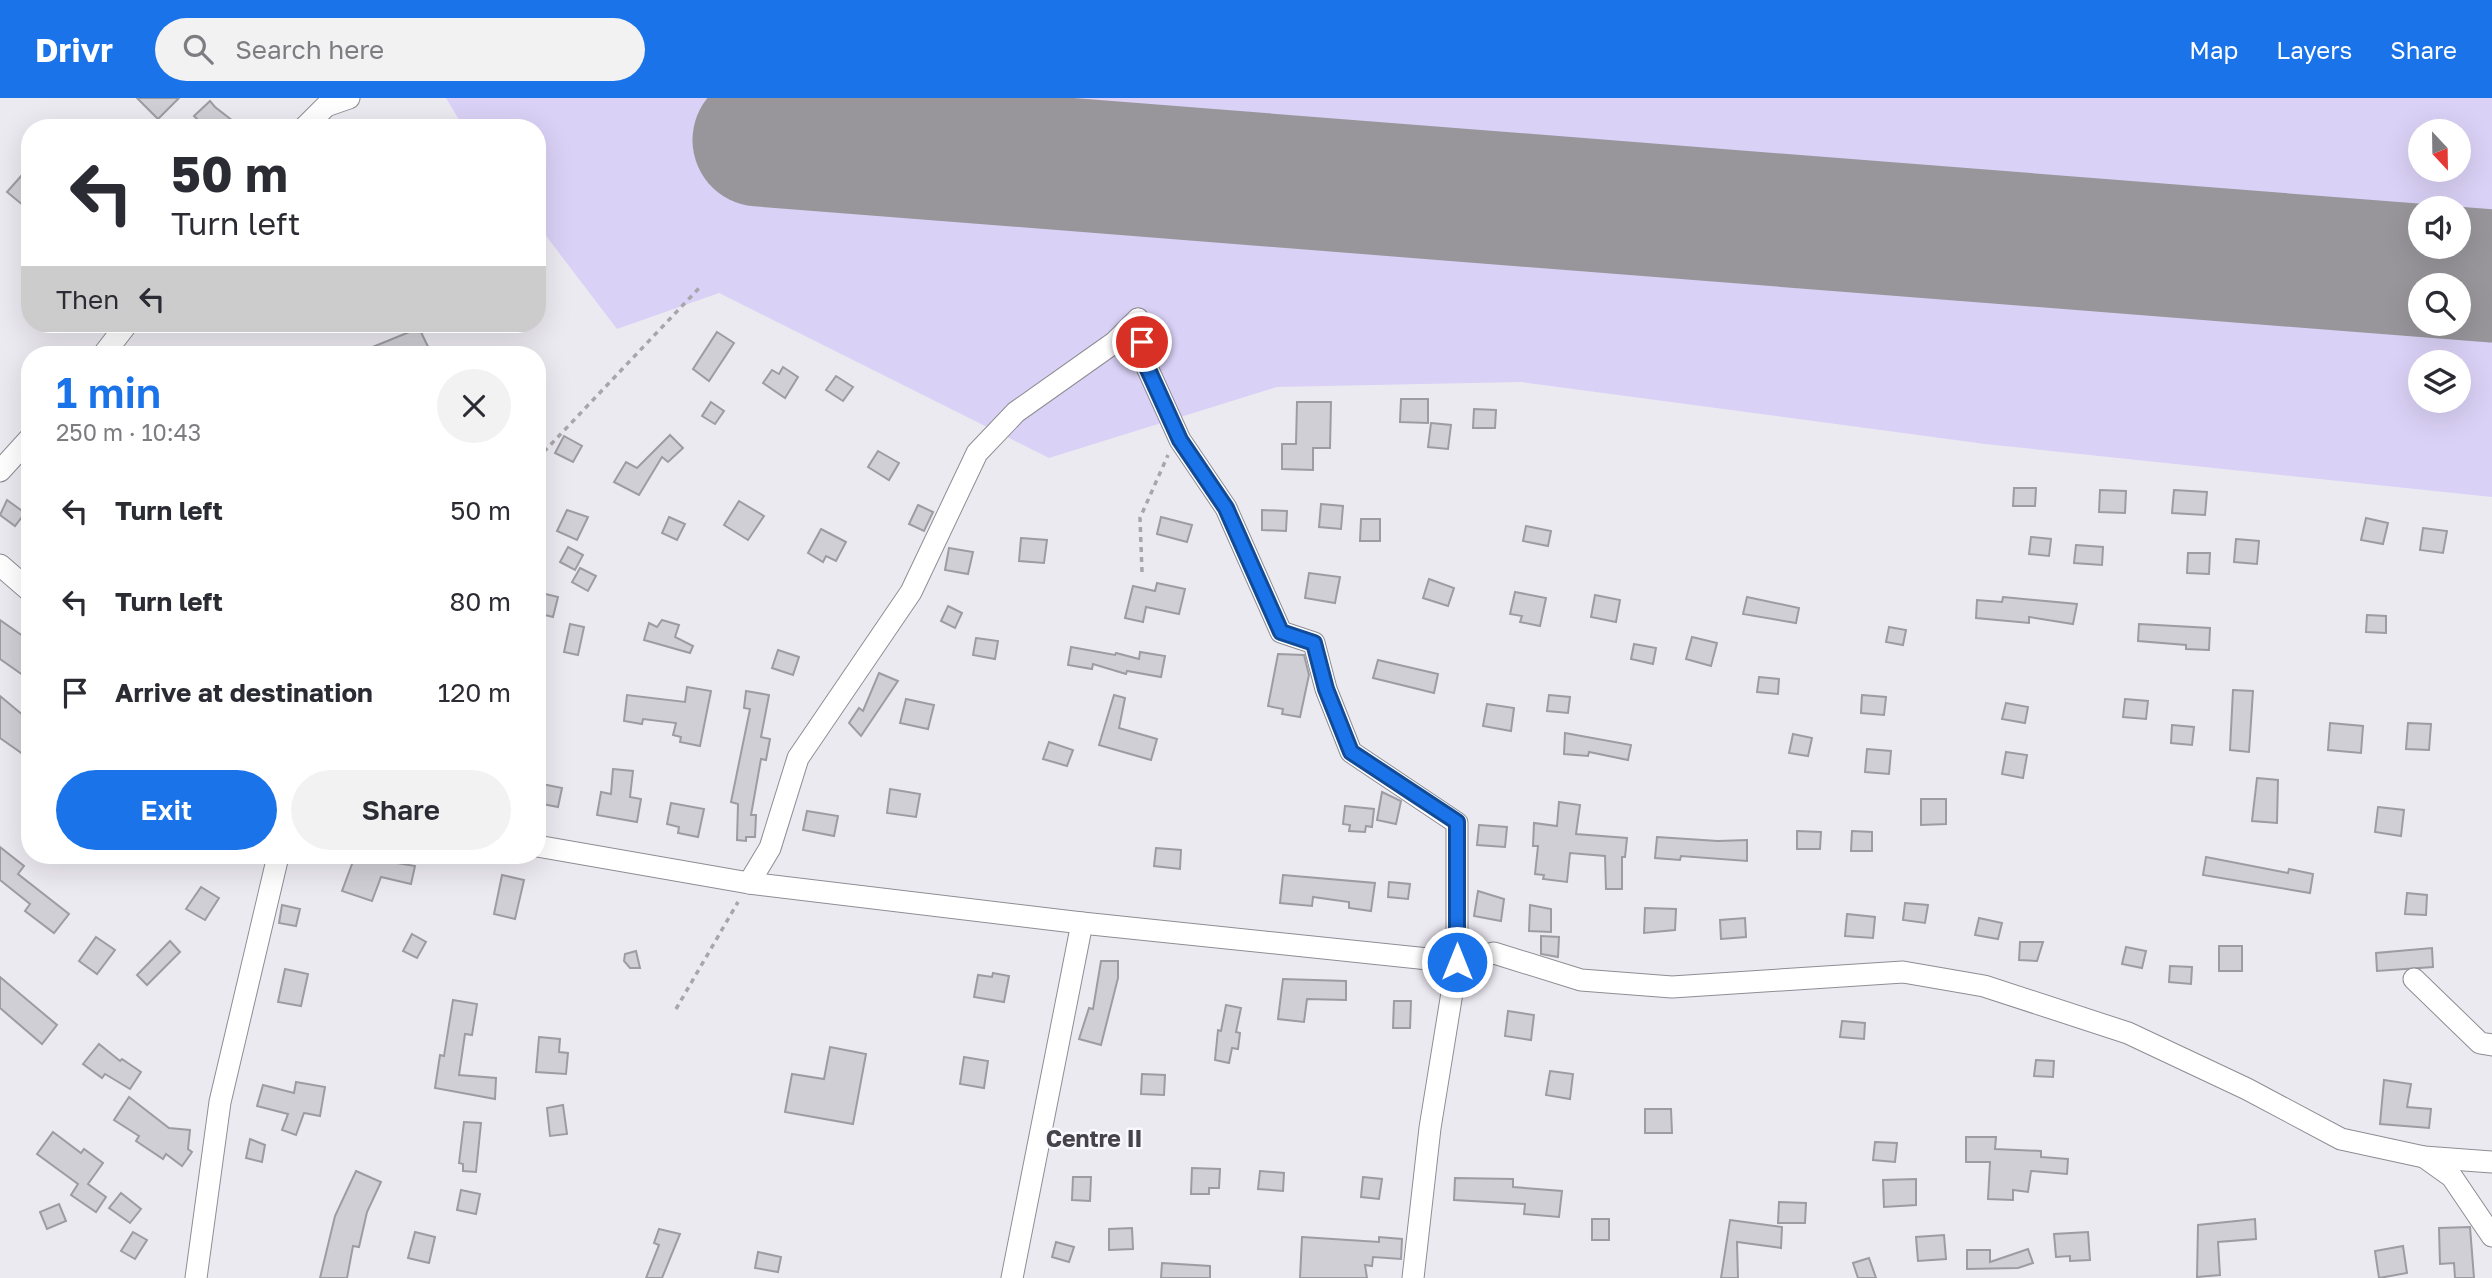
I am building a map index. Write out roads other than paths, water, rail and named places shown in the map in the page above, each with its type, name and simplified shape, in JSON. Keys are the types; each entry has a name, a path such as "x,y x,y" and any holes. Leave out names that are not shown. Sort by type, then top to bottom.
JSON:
{"street":[{"path":"313,119 326,106 349,98"},
{"path":"749,883 770,848 798,758 911,592 977,453 1016,412 1115,342 1138,319 1146,365 1180,440 1226,508 1281,632 1314,643 1326,689 1351,752 1457,822 1457,962 1430,1128 1413,1278"},
{"path":"0,471 21,448"},
{"path":"0,565 21,583"},
{"path":"546,848 749,883 1082,923 1457,962 1494,953 1581,980 1672,987 1903,972 1984,986 2128,1033 2247,1089 2341,1139 2424,1157 2492,1162"},
{"path":"196,1278 220,1102 276,864"},
{"path":"1012,1278 1082,923"},
{"path":"2414,979 2480,1043 2492,1045"},
{"path":"2424,1157 2452,1177 2492,1236"}],"district":[{"name":"Centre II","path":"1094,1138"}]}
